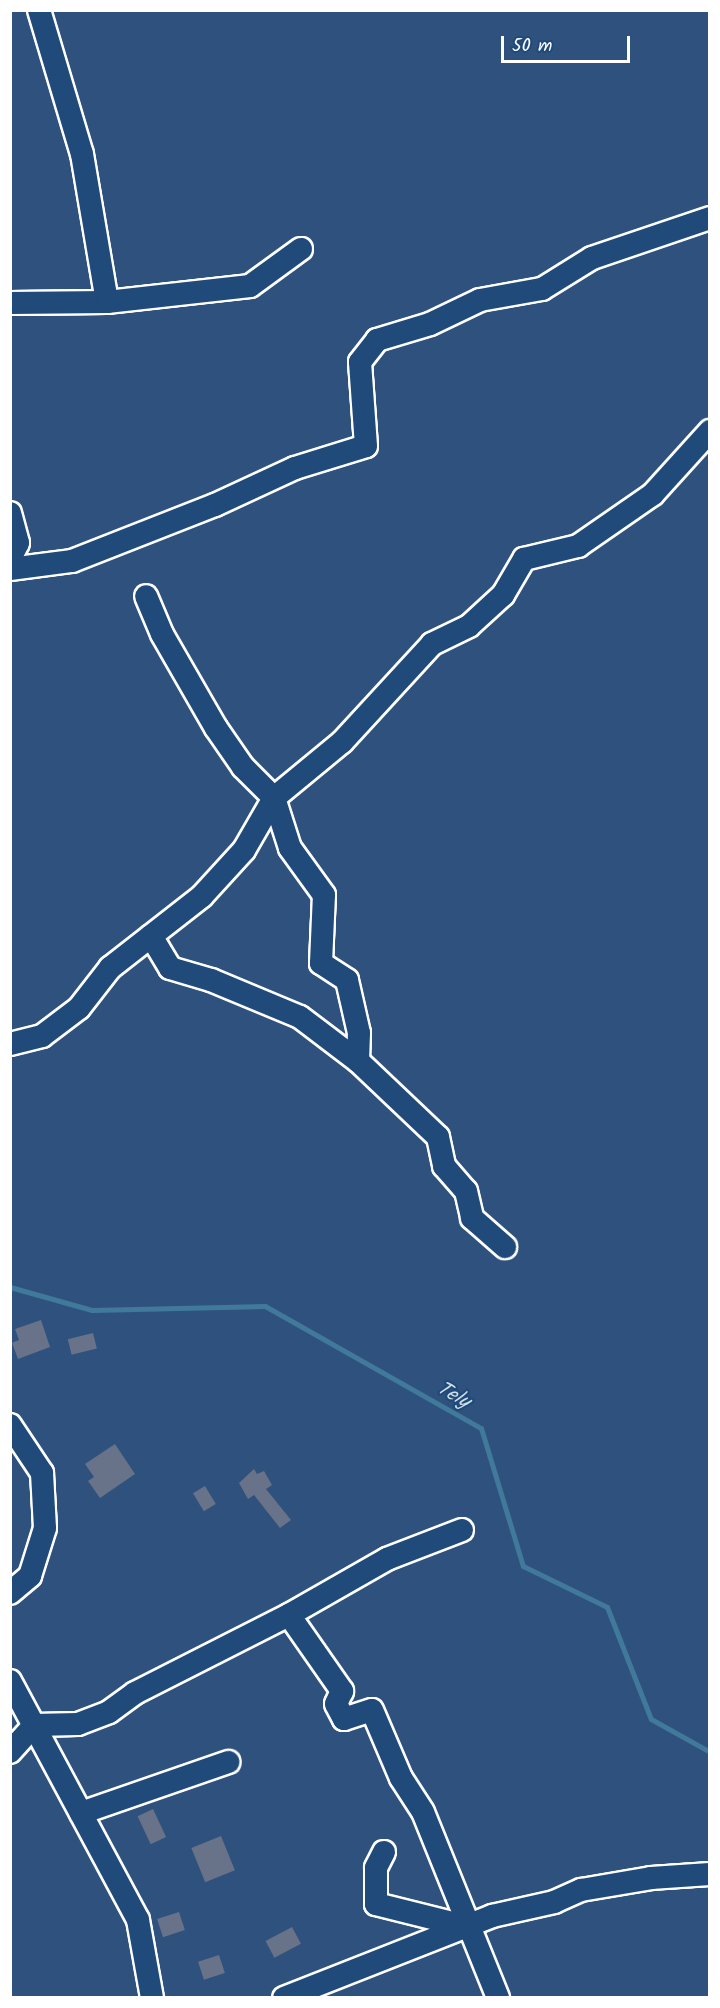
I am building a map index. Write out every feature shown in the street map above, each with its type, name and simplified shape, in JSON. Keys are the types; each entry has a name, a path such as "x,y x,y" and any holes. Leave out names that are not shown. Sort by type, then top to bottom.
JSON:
{"street":[{"path":"39,10 82,154 107,302"},
{"path":"10,569 72,561 215,505 295,468 366,446 360,362 377,340 430,324 480,300 542,289 592,258 710,218"},
{"path":"10,303 107,302 250,286 301,249"},
{"path":"10,1044 42,1036 79,1008 110,968 202,896 244,850 274,798 342,742 432,644 469,626 502,595 524,559 578,546 653,494 710,431"},
{"path":"10,513 18,543 10,559"},
{"path":"146,596 162,634 216,728 243,767 274,798 290,848 324,895 321,963 347,980 359,1033 358,1061"},
{"path":"151,936 170,969 211,980 300,1017 358,1061 438,1137 444,1166 466,1191 472,1218 505,1247"},
{"path":"10,1425 42,1473 45,1528 30,1576 10,1593"},
{"path":"10,1752 34,1725 78,1724 109,1712 135,1693 289,1615 387,1559 462,1530"},
{"path":"289,1615 342,1691 336,1704 344,1719 372,1710 401,1778 423,1812 498,1998"},
{"path":"10,1681 138,1920 152,1998"},
{"path":"81,1813 228,1762"},
{"path":"384,1852 376,1868 376,1904 469,1927"},
{"path":"284,1998 469,1927 581,1890 710,1874"}],"building":[{"path":"41,1320 50,1347 18,1359 12,1343 19,1340 15,1329"},
{"path":"93,1333 97,1349 72,1355 68,1339"},
{"path":"115,1444 135,1474 100,1498 88,1481 94,1477 85,1464"},
{"path":"254,1469 257,1474 264,1471 272,1485 266,1489 291,1520 280,1528 254,1495 248,1499 239,1483"},
{"path":"205,1486 216,1504 204,1511 193,1493"},
{"path":"153,1809 166,1837 151,1844 138,1816"},
{"path":"221,1836 235,1870 205,1882 191,1848"},
{"path":"179,1912 185,1930 163,1937 157,1919"},
{"path":"292,1927 301,1944 274,1958 266,1941"},
{"path":"219,1955 225,1973 204,1980 198,1962"}],"waterway":[{"name":"Tely","path":"10,1287 92,1310 265,1306 481,1428 523,1566 607,1607 651,1719 710,1752"}]}
